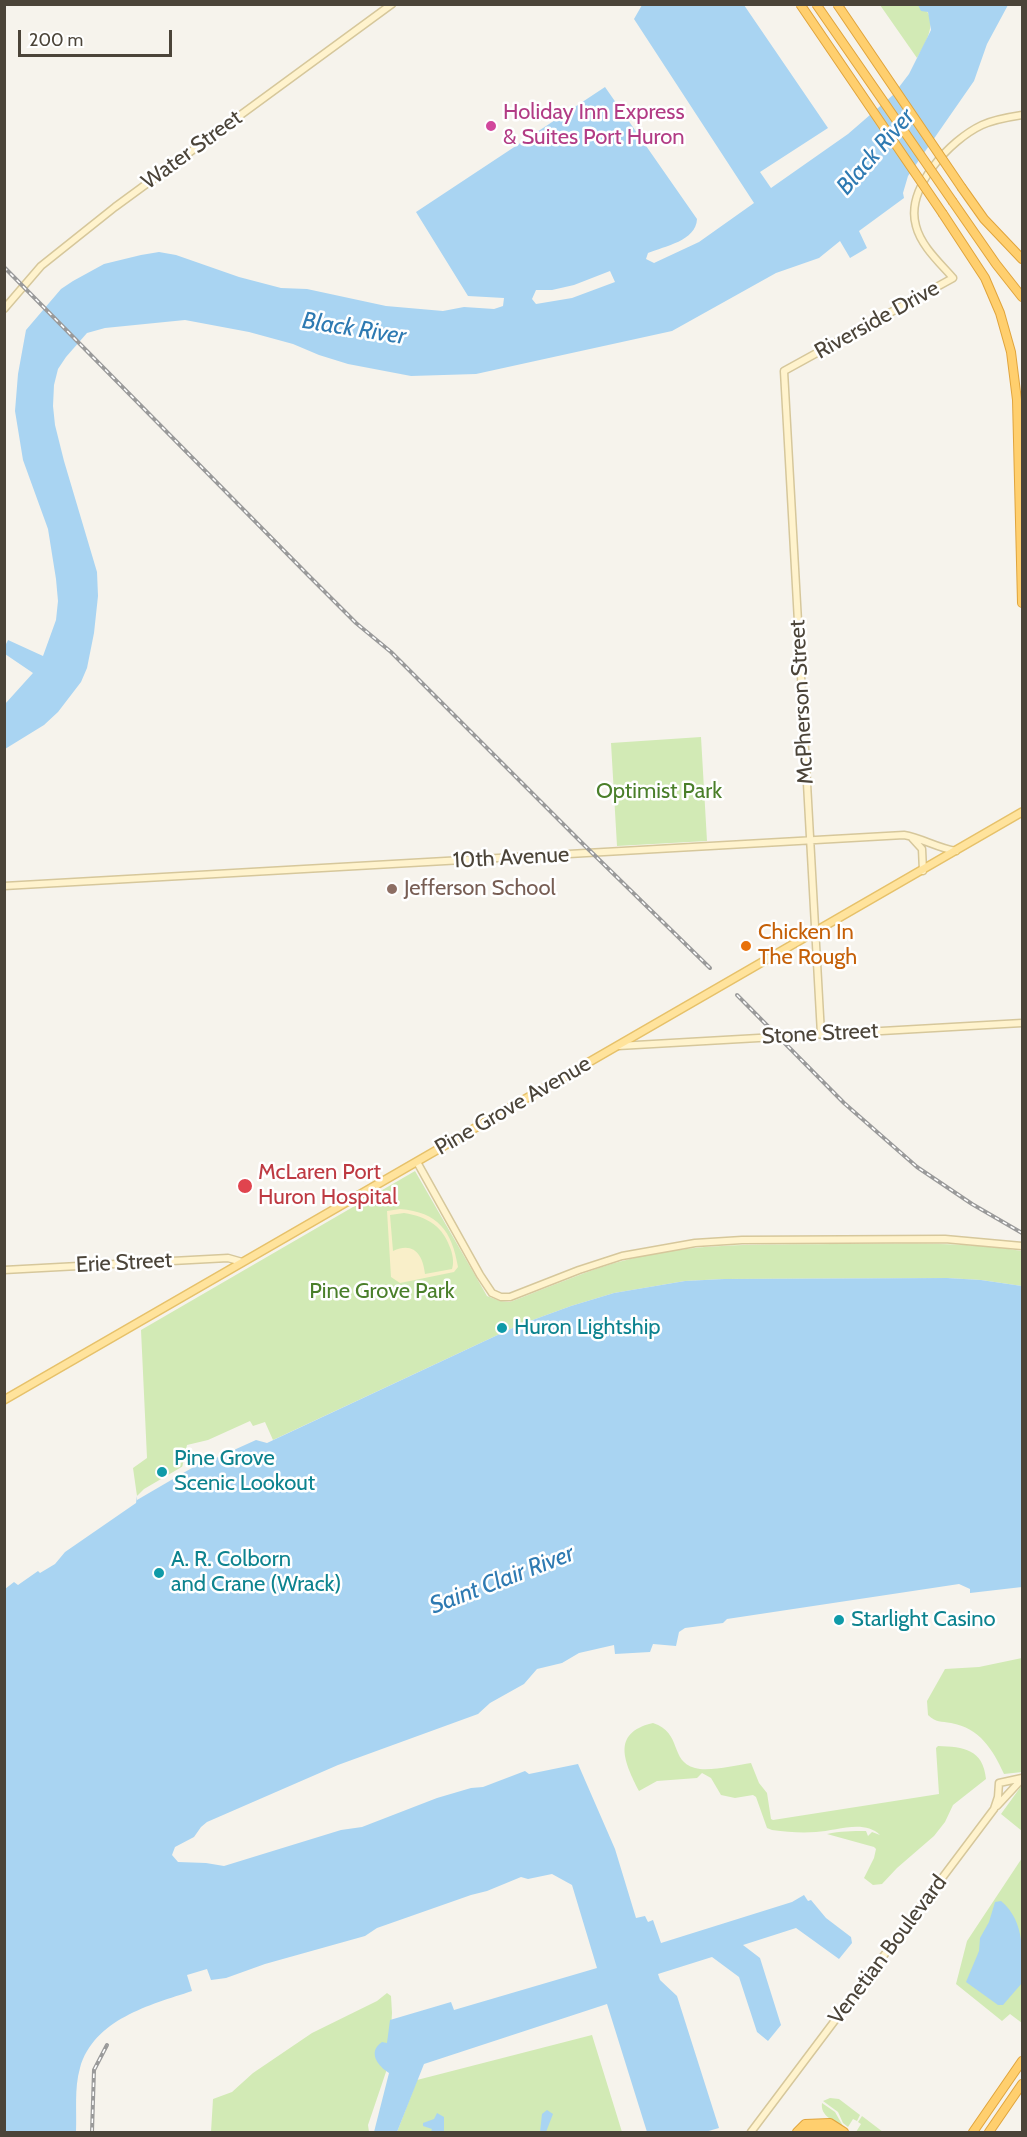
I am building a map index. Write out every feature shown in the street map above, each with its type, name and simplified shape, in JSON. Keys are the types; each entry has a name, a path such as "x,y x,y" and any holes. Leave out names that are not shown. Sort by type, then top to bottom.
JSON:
{"highway":[{"path":"800,4 975,260 989,285 1000,313 1011,352 1017,400 1023,603"},
{"path":"816,4 996,264 1023,297"},
{"path":"838,4 984,219 1023,259"},
{"path":"973,2133 1023,2061"},
{"path":"988,2133 1023,2084"},
{"path":"798,2132 805,2124 828,2123 840,2132"}],"main road":[{"name":"Pine Grove Avenue","path":"4,1400 1023,812"}],"street":[{"name":"Water Street","path":"4,309 34,273 115,207 392,4"},
{"name":"Riverside Drive","path":"784,371 953,278 922,240 915,222 917,195 932,168 954,144 969,132 990,122 1023,115"},
{"name":"McPherson Street","path":"784,371 821,1034"},
{"name":"10th Avenue","path":"4,886 909,836 939,848 956,851"},
{"path":"909,836 922,849 923,871"},
{"name":"Stone Street","path":"617,1046 1023,1023"},
{"path":"417,1162 488,1288 501,1297 517,1295 579,1270 622,1256 695,1243 742,1240 945,1239 1023,1246"},
{"name":"Erie Street","path":"4,1270 228,1258 242,1262"},
{"path":"994,1809 1023,1778"},
{"name":"Venetian Boulevard","path":"751,2133 994,1809 999,1783 1023,1778"}],"green space":[{"path":"915,4 929,15 930,30 917,58 880,5"},
{"name":"Optimist Park","path":"701,737 707,841 617,846 611,743"},
{"name":"Pine Grove Park","path":"415,1171 487,1296 500,1301 510,1302 630,1259 705,1247 755,1245 927,1244 1022,1251 1022,1286 947,1278 724,1279 685,1281 614,1293 519,1325 273,1440 265,1422 253,1426 250,1421 208,1440 187,1445 182,1468 137,1496 133,1468 147,1458 141,1330"},
{"path":"1022,1658 1022,1772 1004,1774 990,1749 978,1735 961,1726 931,1718 928,1715 927,1701 945,1669 979,1667"},
{"path":"653,1723 669,1733 682,1759 695,1768 715,1769 751,1763 759,1783 767,1793 773,1820 939,1794 936,1748 938,1746 956,1747 971,1752 981,1761 986,1779 953,1805 945,1822 934,1836 882,1884 873,1885 864,1878 876,1849 827,1834 866,1831 868,1836 872,1832 880,1835 873,1830 849,1827 810,1832 772,1830 767,1828 756,1797 753,1795 735,1798 721,1795 711,1778 702,1773 697,1778 657,1781 639,1791 626,1760 626,1742 639,1728"},
{"path":"1022,1785 1022,1831 1001,1814"},
{"path":"1022,1858 1022,2023 1010,2014 1002,2021 956,1984 967,1941"},
{"path":"387,1993 391,1996 392,2013 389,2063 368,2125 369,2132 211,2132 213,2099 232,2092 253,2073 312,2033 377,2001"},
{"path":"592,2035 622,2132 397,2132 417,2080"},
{"path":"830,2098 839,2099 860,2115 857,2121 853,2119 848,2127 843,2123 838,2112 823,2101"},
{"path":"822,2103 835,2112 843,2126 825,2115"},
{"path":"862,2116 883,2132 856,2132 861,2124 858,2122"}],"sand":[{"path":"400,1209 424,1214 441,1226 452,1243 458,1267 454,1272 400,1283 391,1277 387,1211","holes":["404,1213 427,1220 439,1229 452,1253 452,1269 425,1274 420,1256 412,1249 400,1248 393,1251 390,1215"]}],"water":[{"name":"Black River","path":"642,5 744,5 828,128 760,172 771,188 848,134 893,95 909,74 931,30 928,12 921,11 918,5 1008,5 987,44 974,81 908,176 903,193 904,198 859,231 867,248 850,258 840,241 819,258 776,273 672,331 476,374 411,376 348,364 293,344 249,332 185,320 105,328 87,333 58,369 54,385 53,406 64,461 97,572 98,596 94,633 87,668 81,682 58,712 44,725 5,749 5,704 33,673 5,654 5,646 8,640 43,656 56,620 58,601 48,529 23,460 15,411 18,374 26,330 61,289 104,264 159,252 176,255 239,277 281,288 307,289 386,306 443,311 464,307 494,309 503,306 504,298 468,296 416,212 605,87 697,219 691,233 686,238 648,253 646,259 654,263 699,242 754,203 634,19","holes":["610,271 615,282 572,298 536,304 532,299 536,290 552,290 574,285"]},
{"name":"Saint Clair River","path":"947,1278 1022,1286 1022,1587 970,1593 970,1589 959,1584 727,1619 723,1623 685,1628 679,1632 676,1646 653,1644 650,1652 615,1654 614,1645 579,1653 562,1663 537,1669 524,1684 490,1703 478,1714 338,1765 207,1822 194,1837 175,1847 172,1855 178,1862 224,1866 341,1830 362,1827 437,1798 471,1788 483,1787 525,1771 529,1774 578,1764 615,1849 636,1918 645,1916 648,1922 653,1920 661,1943 792,1902 804,1895 826,1918 851,1937 852,1943 839,1959 796,1928 743,1945 760,1958 781,2025 768,2041 757,2032 739,1977 712,1957 658,1974 660,1980 677,1996 719,2128 705,2132 647,2132 607,2004 424,2064 397,2132 374,2132 389,2073 378,2063 375,2050 382,2042 387,2043 390,2020 451,2002 454,2010 597,1968 572,1885 552,1874 528,1879 521,1877 487,1891 377,1928 365,1936 265,1964 226,1978 211,1980 207,1969 187,1975 192,1991 126,2016 98,2037 87,2051 77,2084 76,2132 5,2132 5,1589 14,1582 18,1585 38,1571 40,1573 55,1564 65,1552 136,1503 137,1496 145,1490 202,1457 205,1463 256,1440 267,1443 519,1325 571,1306 614,1293 685,1281"},
{"path":"1001,1901 1009,1909 1019,1929 1022,1950 1022,1983 1003,2005 998,2005 966,1982 979,1951 980,1938 989,1922 995,1902"},
{"path":"547,2110 553,2114 546,2132 540,2132 542,2114"},
{"path":"437,2113 444,2117 444,2132 431,2132 432,2129 423,2126 423,2123 434,2119"}],"pier":[{"path":"202,1457 197,1465 137,1500 137,1496 144,1489"}],"railway":[{"path":"4,267 356,623 391,652 710,968"},
{"path":"737,995 844,1103 917,1167 972,1204 1022,1233"},
{"path":"92,2132 94,2070 107,2045"}],"place":[{"name":"Holiday Inn Express & Suites Port Huron","path":"491,126"},
{"name":"Jefferson School","path":"392,889"},
{"name":"Chicken In The Rough","path":"746,946"},
{"name":"McLaren Port Huron Hospital","path":"245,1186"},
{"name":"Huron Lightship","path":"502,1328"},
{"name":"Pine Grove Scenic Lookout","path":"162,1472"},
{"name":"A. R. Colborn and Crane (Wrack)","path":"159,1573"},
{"name":"Starlight Casino","path":"839,1620"}]}
